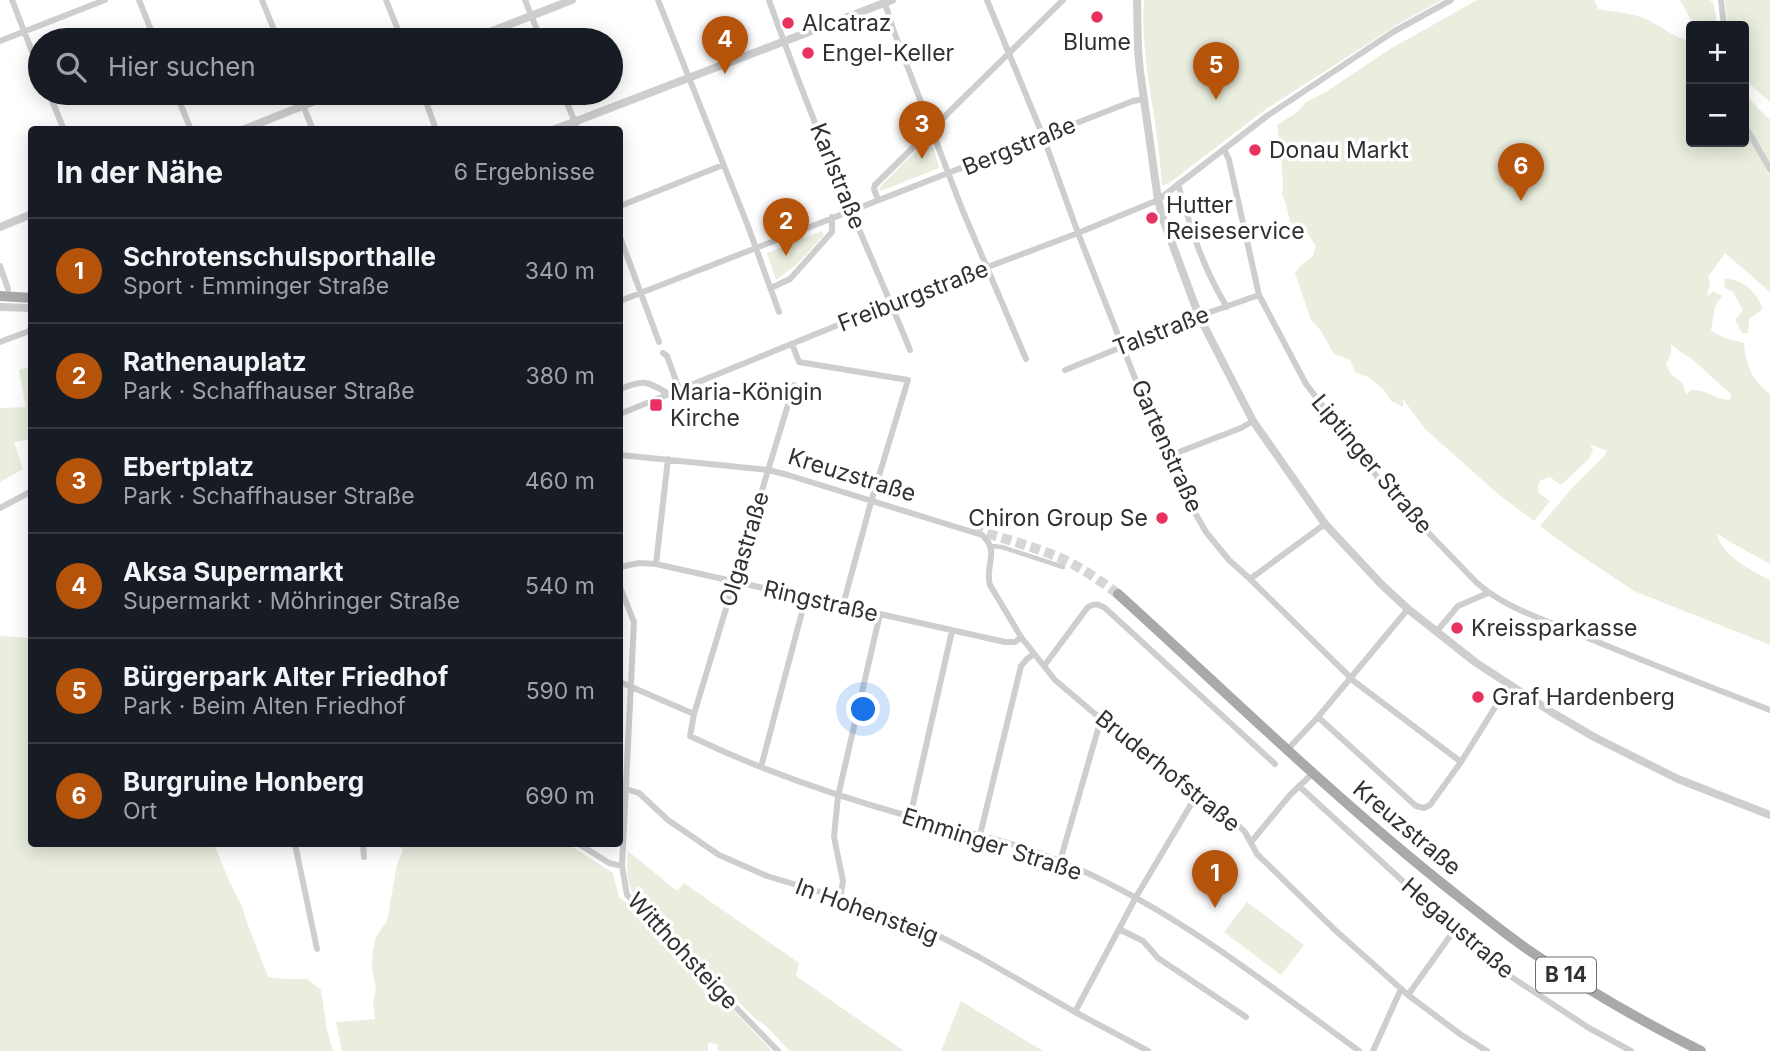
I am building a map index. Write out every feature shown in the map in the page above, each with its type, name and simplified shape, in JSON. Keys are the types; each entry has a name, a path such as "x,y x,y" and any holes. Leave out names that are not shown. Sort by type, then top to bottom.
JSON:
{"main road":[{"path":"4,292 28,297"},
{"name":"Kreuzstraße","path":"1118,594 1401,850 1525,947 1603,998 1701,1051"}],"street":[{"path":"12,0 28,42"},
{"path":"34,28 105,0"},
{"path":"139,0 150,28"},
{"path":"262,0 273,28"},
{"path":"386,0 397,28"},
{"path":"525,0 536,28"},
{"path":"500,28 572,0"},
{"path":"657,0 756,247 779,312"},
{"name":"Karlstraße","path":"769,0 851,211 910,350"},
{"name":"Gartenstraße","path":"987,0 1167,457 1206,532 1229,560 1350,677 1461,762"},
{"path":"878,200 875,185 1063,0"},
{"path":"1137,0 1138,50 1158,200 1163,219 1199,316 1253,421 1325,524 1408,609 1509,685 1594,737 1651,766 1712,794 1770,815"},
{"path":"1158,200 1267,116 1393,32 1451,0"},
{"path":"1721,0 1723,21"},
{"path":"568,105 576,126 688,78 887,1 893,28 948,173 1026,359"},
{"path":"0,41 28,30"},
{"name":"Bergstraße","path":"623,300 1042,136 1144,99"},
{"path":"54,105 62,126"},
{"path":"181,105 189,126"},
{"path":"252,126 303,105 311,126"},
{"path":"427,105 435,126"},
{"path":"1749,133 1770,169"},
{"name":"Liptinger Straße","path":"1224,149 1230,160 1259,295 1306,384 1388,491 1488,593 1527,613 1770,710"},
{"path":"623,205 723,164"},
{"path":"1178,184 1191,230 1218,293 1227,307"},
{"name":"Freiburgstraße","path":"623,413 891,303 1158,200"},
{"path":"0,227 28,216"},
{"path":"771,288 790,279 832,232 832,217"},
{"path":"623,245 659,342"},
{"path":"0,266 4,292"},
{"name":"Talstraße","path":"1065,370 1123,345 1259,295"},
{"path":"0,307 28,308"},
{"path":"0,342 28,332"},
{"path":"792,344 799,362 908,380 843,605"},
{"path":"663,353 667,356 679,389"},
{"path":"623,388 642,382 651,383 669,394"},
{"name":"Olgastraße","path":"694,714 794,385"},
{"path":"1167,457 1253,421"},
{"name":"Kreuzstraße","path":"623,455 768,470 788,475 976,533 991,546 1002,547 1063,567"},
{"path":"656,564 668,459"},
{"path":"0,508 28,493"},
{"path":"1250,579 1325,524"},
{"name":"Bruderhofstraße","path":"991,546 988,580 990,585 1021,637 1055,680 1120,738 1199,791 1245,832 1257,854 1335,930 1408,995 1487,1051"},
{"name":"Ringstraße","path":"623,566 639,563 656,564 1004,642 1015,642 1021,637"},
{"path":"1437,631 1458,606 1488,593"},
{"name":"Witthohsteige","path":"623,594 634,622 623,769 626,789 623,847"},
{"path":"761,767 806,597"},
{"path":"1044,666 1088,607 1098,604 1275,764"},
{"path":"1288,749 1408,609"},
{"path":"840,898 843,881 834,837 838,796 880,614"},
{"path":"910,817 952,631"},
{"path":"980,835 1021,666 1034,654"},
{"path":"623,683 694,714"},
{"path":"1318,717 1420,808 1427,808 1461,762 1509,685"},
{"name":"Emminger Straße","path":"694,714 690,736 761,767 838,796 980,835 1060,861 1136,897 1210,943 1359,1051"},
{"path":"1060,861 1101,719"},
{"path":"1251,842 1290,794 1313,773"},
{"name":"Hegaustraße","path":"1299,786 1455,929 1513,978 1589,1028 1631,1051"},
{"name":"In Hohensteig","path":"626,789 639,793 668,820 719,855 767,876 916,924 1148,1051"},
{"path":"1075,1012 1136,897 1199,791"},
{"path":"296,847 317,948"},
{"path":"363,847 364,857"},
{"path":"584,847 610,863 622,866"},
{"name":"Witthohsteige","path":"623,847 624,888 632,902 778,1051"},
{"path":"1119,929 1143,941 1158,958 1246,1017"},
{"path":"1408,995 1455,929"},
{"path":"1373,1051 1401,989"}],"shaded area":[{"path":"1144,0 1442,0 1400,23 1266,109 1168,184 1162,185 1145,49"},
{"path":"1477,0 1594,0 1598,9 1639,17 1686,39 1686,147 1749,147 1749,99 1770,120 1770,292 1725,253 1708,277 1710,283 1707,296 1713,291 1722,296 1715,306 1711,331 1744,343 1751,372 1770,394 1770,564 1717,533 1719,541 1730,555 1770,580 1770,645 1634,591 1540,526 1607,451 1590,444 1593,450 1589,459 1561,485 1550,477 1541,480 1539,493 1550,501 1534,521 1498,494 1425,429 1403,399 1403,407 1391,401 1384,390 1368,377 1355,372 1350,360 1334,354 1321,331 1311,320 1295,273 1313,256 1316,246 1306,231 1290,222 1282,195 1277,125 1296,113 1306,102 1326,92 1390,49","holes":["1671,345 1693,360 1731,394 1730,400 1695,390 1690,390 1687,395 1682,383 1671,374 1666,364 1671,354"]},
{"path":"1679,0 1710,0 1714,4 1716,21 1692,21"},
{"path":"1725,0 1770,0 1770,102 1749,83 1749,21 1727,21"},
{"path":"924,142 934,149 939,168 881,191 879,188"},
{"path":"822,231 824,235 796,265 776,280 767,253"},
{"path":"1725,279 1744,284 1761,303 1763,309 1749,319 1748,333 1742,333 1735,320 1743,310 1733,292 1724,287"},
{"path":"28,367 28,440 14,442 23,469 0,482 0,408 26,407 19,370"},
{"path":"0,636 28,638 28,847 215,847 242,906 268,977 307,979 321,990 333,1051 0,1051"},
{"path":"401,847 573,847 613,873 619,897 628,904 639,902 628,878 628,851 677,891 684,883 799,963 796,976 904,1051 790,1051 723,987 717,993 772,1051 718,1051 717,1044 708,1043 708,1051 342,1051 336,1022 375,1019 373,949 376,937 387,921 397,864 403,850"},
{"path":"1247,902 1304,945 1281,975 1224,932"},
{"path":"961,1001 1043,1051 941,1051"}],"tunnel":[{"path":"973,529 1067,561 1118,594"}],"place":[{"name":"Blume","path":"1097,17"},
{"name":"Alcatraz","path":"788,23"},
{"name":"Engel-Keller","path":"808,53"},
{"name":"Aksa Supermarkt","path":"725,74"},
{"name":"Bürgerpark Alter Friedhof","path":"1216,100"},
{"name":"Donau Markt","path":"1255,150"},
{"name":"Ebertplatz","path":"922,159"},
{"name":"Burgruine Honberg","path":"1521,201"},
{"name":"Hutter Reiseservice","path":"1152,218"},
{"name":"Rathenauplatz","path":"786,256"},
{"name":"Maria-Königin Kirche","path":"656,405"},
{"name":"Chiron Group Se","path":"1162,518"},
{"name":"Kreissparkasse","path":"1457,628"},
{"name":"Graf Hardenberg","path":"1478,697"},
{"name":"Schrotenschulsporthalle","path":"1215,908"}]}
